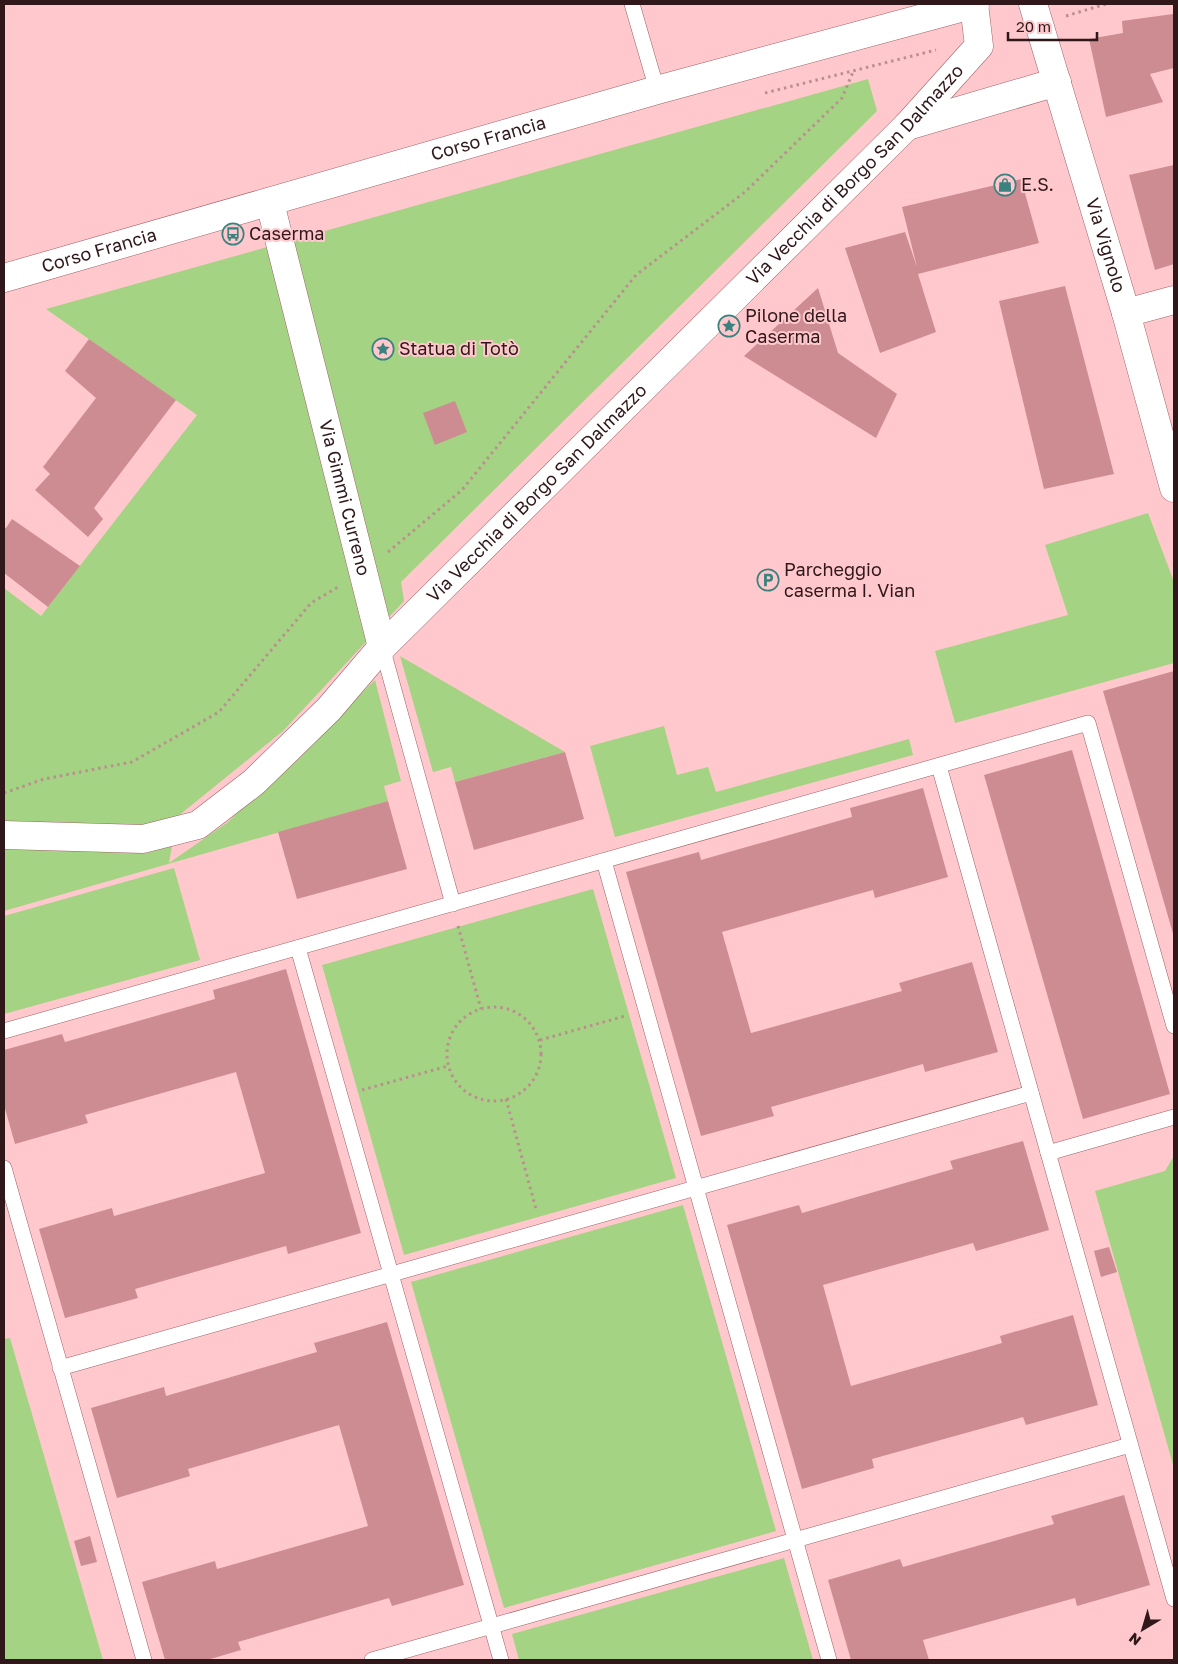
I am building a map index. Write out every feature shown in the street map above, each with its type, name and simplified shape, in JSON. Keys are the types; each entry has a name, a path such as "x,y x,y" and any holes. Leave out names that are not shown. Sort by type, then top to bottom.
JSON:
{"street":[{"name":"Corso Francia","path":"4,278 270,203 656,90 974,4"},
{"name":"Via Vecchia di Borgo San Dalmazzo","path":"4,835 143,839 198,825 254,782 330,709 382,648 906,126 979,46 974,4"},
{"name":"Via Vignolo","path":"1034,4 1126,313 1174,488"},
{"path":"906,126 1057,82"},
{"name":"Via Gimmi Curreno","path":"270,203 382,648"},
{"path":"1126,313 1174,300"}],"lane":[{"path":"632,4 656,90"},
{"name":"Via Gimmi Curreno","path":"382,648 452,904"},
{"path":"4,1031 1088,723 1174,1026"},
{"path":"939,766 1174,1599"},
{"path":"604,861 829,1660"},
{"path":"298,948 502,1660"},
{"path":"60,1368 1031,1093"},
{"path":"1048,1153 1174,1117"},
{"path":"4,1168 144,1660"},
{"path":"372,1660 1130,1445"}],"path":[{"path":"4,793 44,779 132,762 219,712 311,603 364,572 462,490 636,275 745,192 842,98 854,71"},
{"path":"452,904 481,1009"},
{"path":"499,1008 516,1012 530,1023 540,1040 540,1058 536,1076 524,1090 506,1099 486,1100 469,1095 456,1082 448,1066 447,1049 452,1033 462,1018 481,1009 499,1008"},
{"path":"540,1040 646,1010"},
{"path":"340,1096 448,1066"},
{"path":"506,1099 542,1231"}],"green space":[{"path":"868,79 877,111 401,582 404,601 283,731 177,817 169,863 228,822 375,680 401,781 384,786 388,801 4,911 4,588 41,616 197,415 46,309"},
{"path":"1148,513 1174,582 1174,663 955,723 935,651 1068,615 1045,545"},
{"path":"400,656 565,752 455,782 451,767 433,772"},
{"path":"664,726 677,775 708,767 716,792 909,739 913,755 615,837 590,746"},
{"path":"174,868 200,960 4,1014 4,916"},
{"path":"593,889 676,1178 404,1255 322,965"},
{"path":"1174,1156 1174,1468 1095,1191 1165,1171"},
{"path":"683,1205 776,1531 504,1608 411,1282"},
{"path":"10,1338 103,1660 4,1660 4,1339"},
{"path":"784,1558 813,1660 519,1660 512,1634"}],"building":[{"path":"1173,14 1174,68 1150,74 1163,102 1106,117 1089,39 1123,33 1122,21"},
{"path":"1174,165 1174,264 1155,270 1129,175"},
{"path":"1021,179 1039,243 918,274 936,332 880,353 845,248 905,232 917,267 902,207"},
{"path":"1065,286 1114,474 1044,489 999,301"},
{"path":"818,288 838,353 897,394 876,438 744,356"},
{"path":"89,339 176,400 94,508 103,519 88,537 35,490 50,474 43,467 96,398 65,371"},
{"path":"455,401 467,432 435,445 423,413"},
{"path":"12,519 80,566 48,607 4,573 4,527 6,528"},
{"path":"1174,671 1174,937 1103,691"},
{"path":"1072,750 1170,1094 1083,1119 984,775"},
{"path":"565,752 584,819 474,850 455,782"},
{"path":"923,788 948,877 875,898 873,890 722,932 751,1033 902,991 899,983 972,962 998,1052 925,1072 923,1064 771,1107 774,1116 701,1136 626,872 699,852 701,860 852,817 850,808"},
{"path":"388,801 407,869 297,899 278,832"},
{"path":"286,969 361,1233 288,1254 286,1246 135,1289 138,1298 65,1318 39,1229 112,1208 114,1216 265,1173 236,1072 85,1115 88,1123 15,1144 4,1105 4,1050 62,1034 65,1042 215,999 213,990"},
{"path":"1023,1141 1049,1230 976,1251 973,1243 823,1285 851,1386 1002,1343 1000,1336 1073,1315 1098,1405 1026,1425 1023,1417 872,1459 874,1468 802,1489 727,1225 799,1205 802,1213 953,1169 950,1161"},
{"path":"1109,1247 1117,1272 1101,1277 1094,1251"},
{"path":"387,1322 464,1585 392,1606 389,1598 238,1642 241,1650 207,1660 165,1660 142,1582 215,1561 217,1569 368,1526 339,1425 188,1469 190,1476 117,1498 91,1408 164,1387 166,1396 317,1352 314,1343"},
{"path":"1124,1495 1150,1585 1077,1606 1075,1598 923,1640 929,1660 851,1660 828,1580 900,1559 903,1567 1054,1524 1051,1516"},
{"path":"90,1536 97,1562 81,1566 74,1541"}],"place":[{"name":"E.S.","path":"1005,185"},
{"name":"Caserma","path":"233,234"},
{"name":"Pilone della Caserma","path":"729,326"},
{"name":"Statua di Totò","path":"383,349"},
{"name":"Parcheggio caserma I. Vian","path":"768,580"}]}
